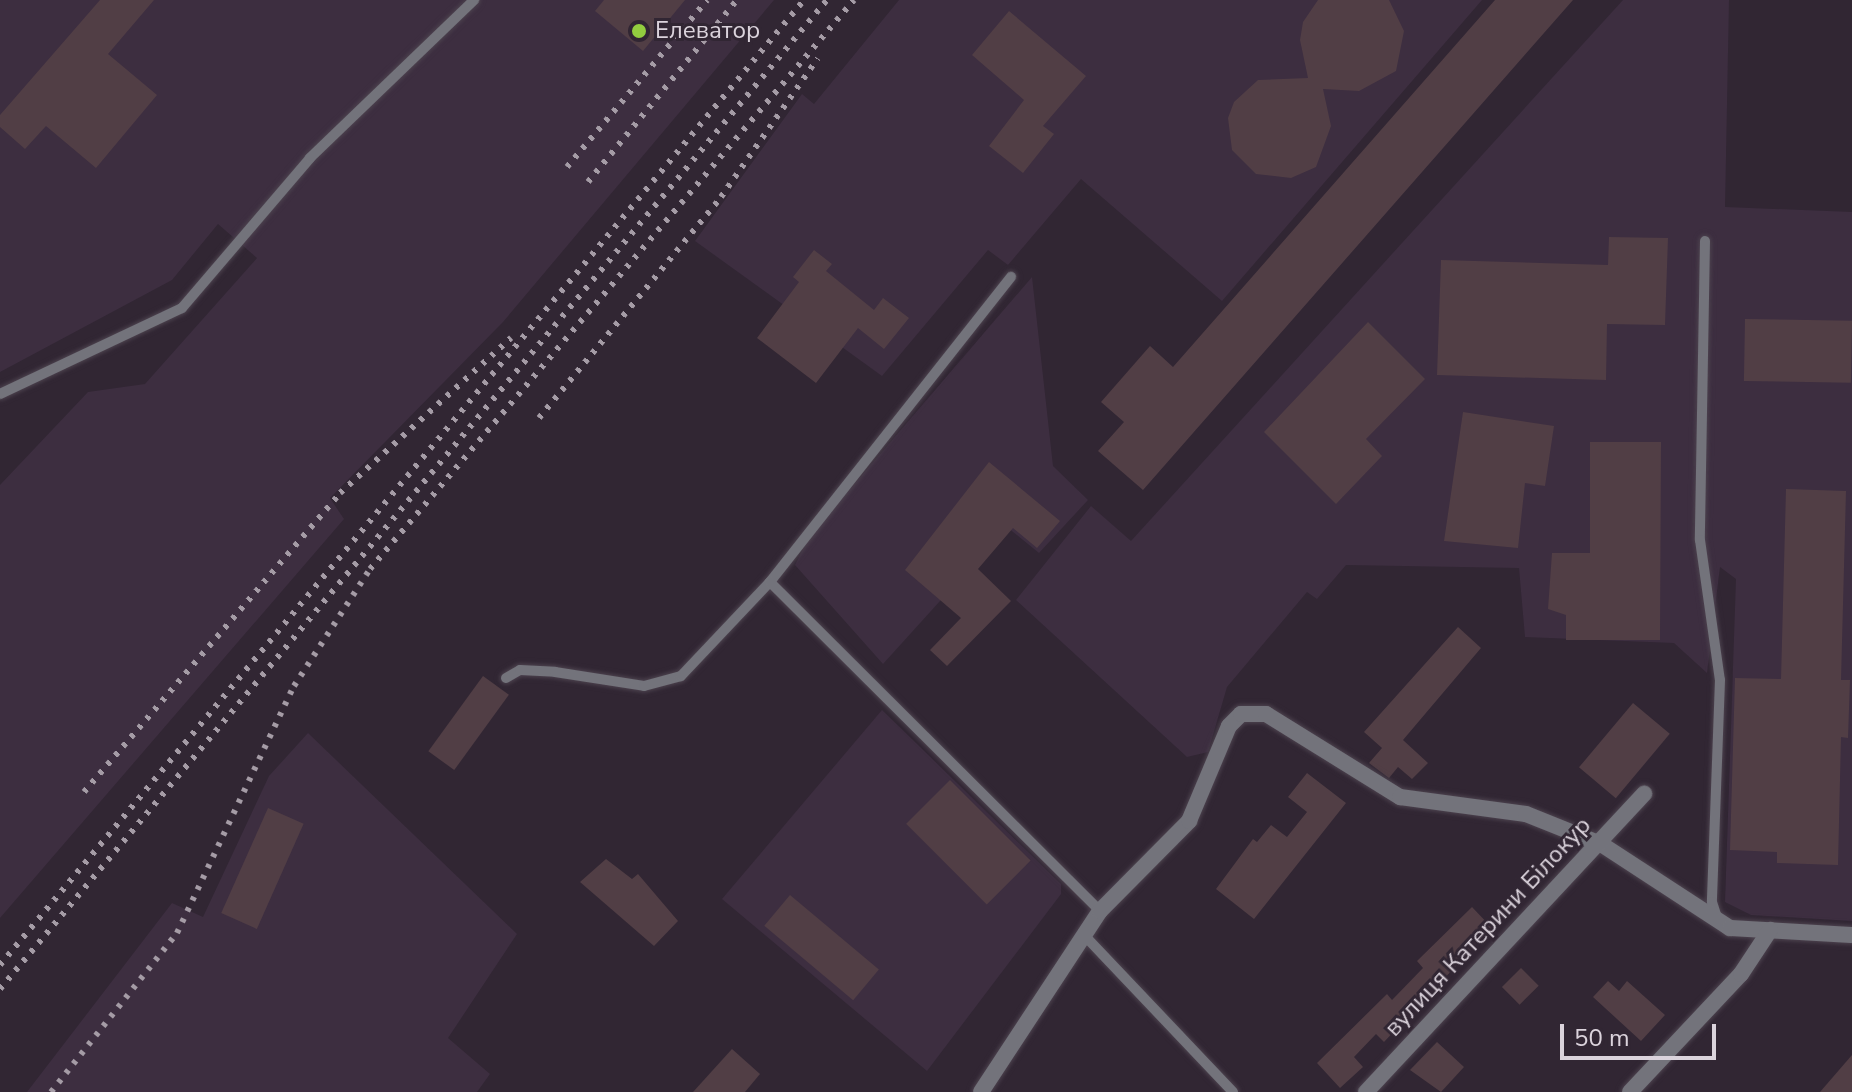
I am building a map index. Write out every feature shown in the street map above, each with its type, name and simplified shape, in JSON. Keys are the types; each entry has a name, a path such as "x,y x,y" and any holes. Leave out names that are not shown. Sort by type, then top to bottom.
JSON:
{"street":[{"path":"981,1092 1100,911 1189,821 1229,726 1241,714 1266,714 1400,797 1526,814 1601,844 1730,928 1852,935"},
{"name":"вулиця Катерини Білокур","path":"1366,1092 1601,844 1644,794"},
{"path":"1630,1092 1741,974 1770,930"}],"lane":[{"path":"0,394 182,308 351,115 474,0"},
{"path":"1705,241 1700,540 1720,680 1712,902 1717,917"},
{"path":"506,678 520,670 555,672 644,686 681,676 770,582 1011,277"},
{"path":"770,582 1100,911"},
{"path":"1085,936 1233,1092"}],"shaded area":[{"path":"0,0 774,0 503,322 330,498 344,519 0,918 0,485 88,392 145,384 257,258 218,224 172,280 0,372"},
{"path":"899,0 1482,0 1222,301 1081,179 1008,265 988,250 882,376 695,241 802,94 814,104"},
{"path":"1623,0 1729,0 1725,207 1852,212 1852,921 1751,915 1725,902 1736,579 1720,567 1707,673 1674,643 1525,637 1519,568 1346,565 1317,599 1307,592 1227,687 1208,752 1187,757 1016,600 1091,506 1131,541"},
{"path":"1032,277 1053,466 1088,500 1039,553 1007,527 883,664 795,565 809,537"},
{"path":"882,710 1061,884 1061,894 927,1071 722,899"},
{"path":"308,733 517,934 448,1038 490,1074 477,1092 27,1092 172,903 203,917 269,776"}],"building":[{"path":"100,0 154,0 108,54 157,95 96,168 46,126 25,149 0,127 0,115"},
{"name":"Елеватор","path":"604,0 685,0 643,51 595,11"},
{"path":"1318,0 1389,0 1404,31 1396,71 1359,91 1323,89 1331,126 1316,167 1291,178 1256,174 1232,150 1228,118 1234,102 1258,80 1308,78 1300,40 1303,22"},
{"path":"1495,0 1573,0 1143,490 1098,451 1124,422 1101,402 1150,346 1173,367"},
{"path":"1009,11 1086,76 1043,126 1054,134 1023,173 989,146 1024,100 972,55"},
{"path":"1609,237 1668,238 1665,325 1607,324 1606,380 1437,375 1441,260 1608,265"},
{"path":"814,250 832,264 826,271 874,310 883,298 909,318 884,349 858,328 816,383 757,338 799,282 793,277"},
{"path":"1745,319 1852,321 1851,383 1744,381"},
{"path":"1368,322 1425,379 1366,439 1382,456 1336,504 1264,432"},
{"path":"1463,412 1554,426 1545,486 1525,483 1518,548 1444,541"},
{"path":"1590,442 1661,442 1660,640 1566,640 1566,615 1548,609 1552,553 1590,553"},
{"path":"989,462 1060,521 1037,548 1013,528 978,569 1011,601 947,666 930,650 961,618 905,570"},
{"path":"1786,489 1846,491 1841,680 1850,680 1848,738 1841,737 1838,865 1777,863 1777,852 1730,850 1735,678 1781,679"},
{"path":"1458,627 1481,648 1403,740 1428,763 1412,779 1398,767 1389,778 1369,763 1382,748 1364,732"},
{"path":"483,676 509,695 454,770 428,751"},
{"path":"1633,703 1670,734 1616,798 1579,767"},
{"path":"1307,773 1346,803 1254,919 1216,889 1253,839 1257,842 1271,825 1287,837 1307,812 1288,797"},
{"path":"950,780 1031,861 987,904 906,824"},
{"path":"268,808 304,824 257,929 221,913"},
{"path":"606,859 632,879 638,874 678,921 654,946 580,882"},
{"path":"790,895 879,970 853,1000 764,926"},
{"path":"1472,907 1492,928 1384,1042 1376,1034 1354,1057 1363,1067 1340,1088 1317,1063 1387,994 1392,1000 1423,968 1417,961"},
{"path":"1521,968 1539,986 1520,1005 1502,987"},
{"path":"1608,981 1619,991 1627,981 1665,1015 1641,1041 1593,997"},
{"path":"1437,1042 1464,1067 1441,1092 1410,1070"},
{"path":"732,1049 760,1074 745,1092 693,1092"},
{"path":"1852,1055 1852,1092 1820,1092"}],"railway":[{"path":"567,167 707,0"},
{"path":"588,182 737,0"},
{"path":"0,965 804,0"},
{"path":"0,989 827,0"},
{"path":"51,1092 177,933 294,686 370,569 854,0"},
{"path":"539,418 721,197 818,58"},
{"path":"84,792 340,493 511,338"}],"place":[{"name":"Елеватор","path":"639,31"}]}
